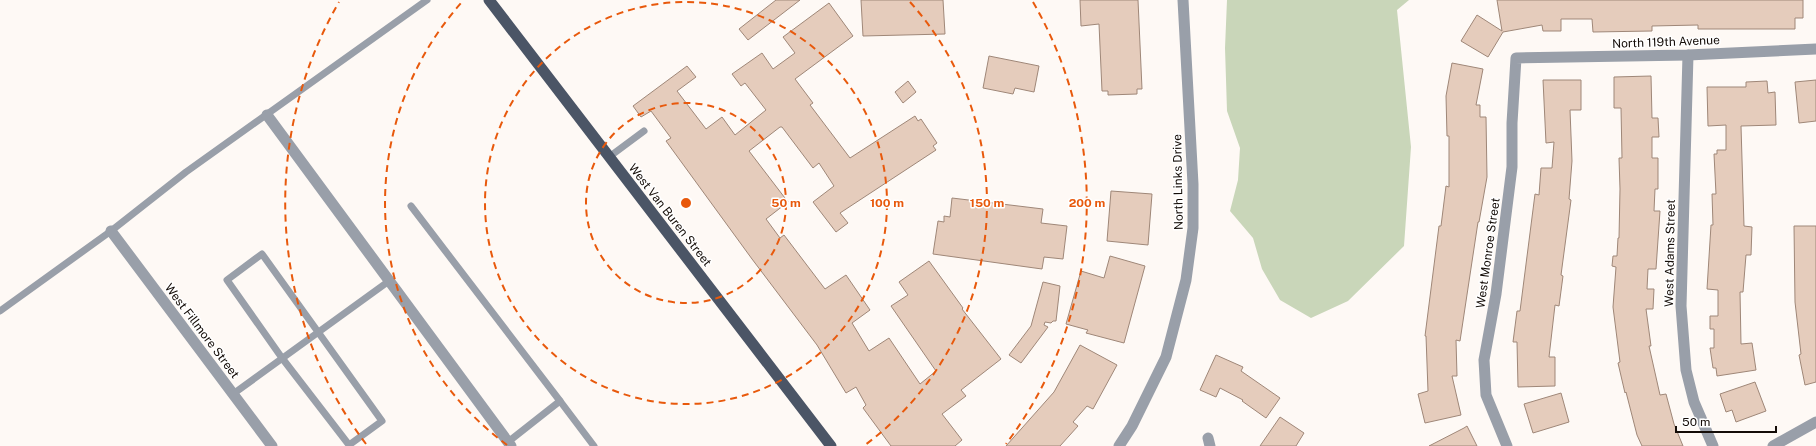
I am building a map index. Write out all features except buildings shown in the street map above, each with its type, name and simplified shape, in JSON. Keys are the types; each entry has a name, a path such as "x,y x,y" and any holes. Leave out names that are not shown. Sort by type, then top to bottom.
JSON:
{"main road":[{"name":"West Van Buren Street","path":"489,0 831,446"}],"street":[{"name":"North Links Drive","path":"1119,446 1132,426 1166,357 1186,280 1193,228 1193,184 1183,0"},
{"name":"North 119th Avenue","path":"1516,58 1688,55 1816,49"},
{"name":"West Adams Street","path":"1688,55 1681,306 1686,370 1694,402 1713,446"},
{"name":"West Monroe Street","path":"1507,446 1486,396 1484,360 1496,294 1512,167 1512,123 1516,58"},
{"path":"267,115 508,445"},
{"name":"West Fillmore Street","path":"111,231 272,446"},
{"path":"1773,446 1816,422"}],"lane":[{"path":"0,311 111,231 186,172 427,0"},
{"path":"609,157 644,131"},
{"path":"411,206 594,446"},
{"path":"262,254 382,421 349,445 282,358 227,280 262,254"},
{"path":"233,394 389,281"},
{"path":"508,445 560,400"}],"green space":[{"path":"1227,0 1409,0 1397,10 1411,147 1404,246 1348,301 1311,318 1280,300 1262,269 1253,238 1230,211 1238,180 1240,148 1227,111 1225,48"}]}
